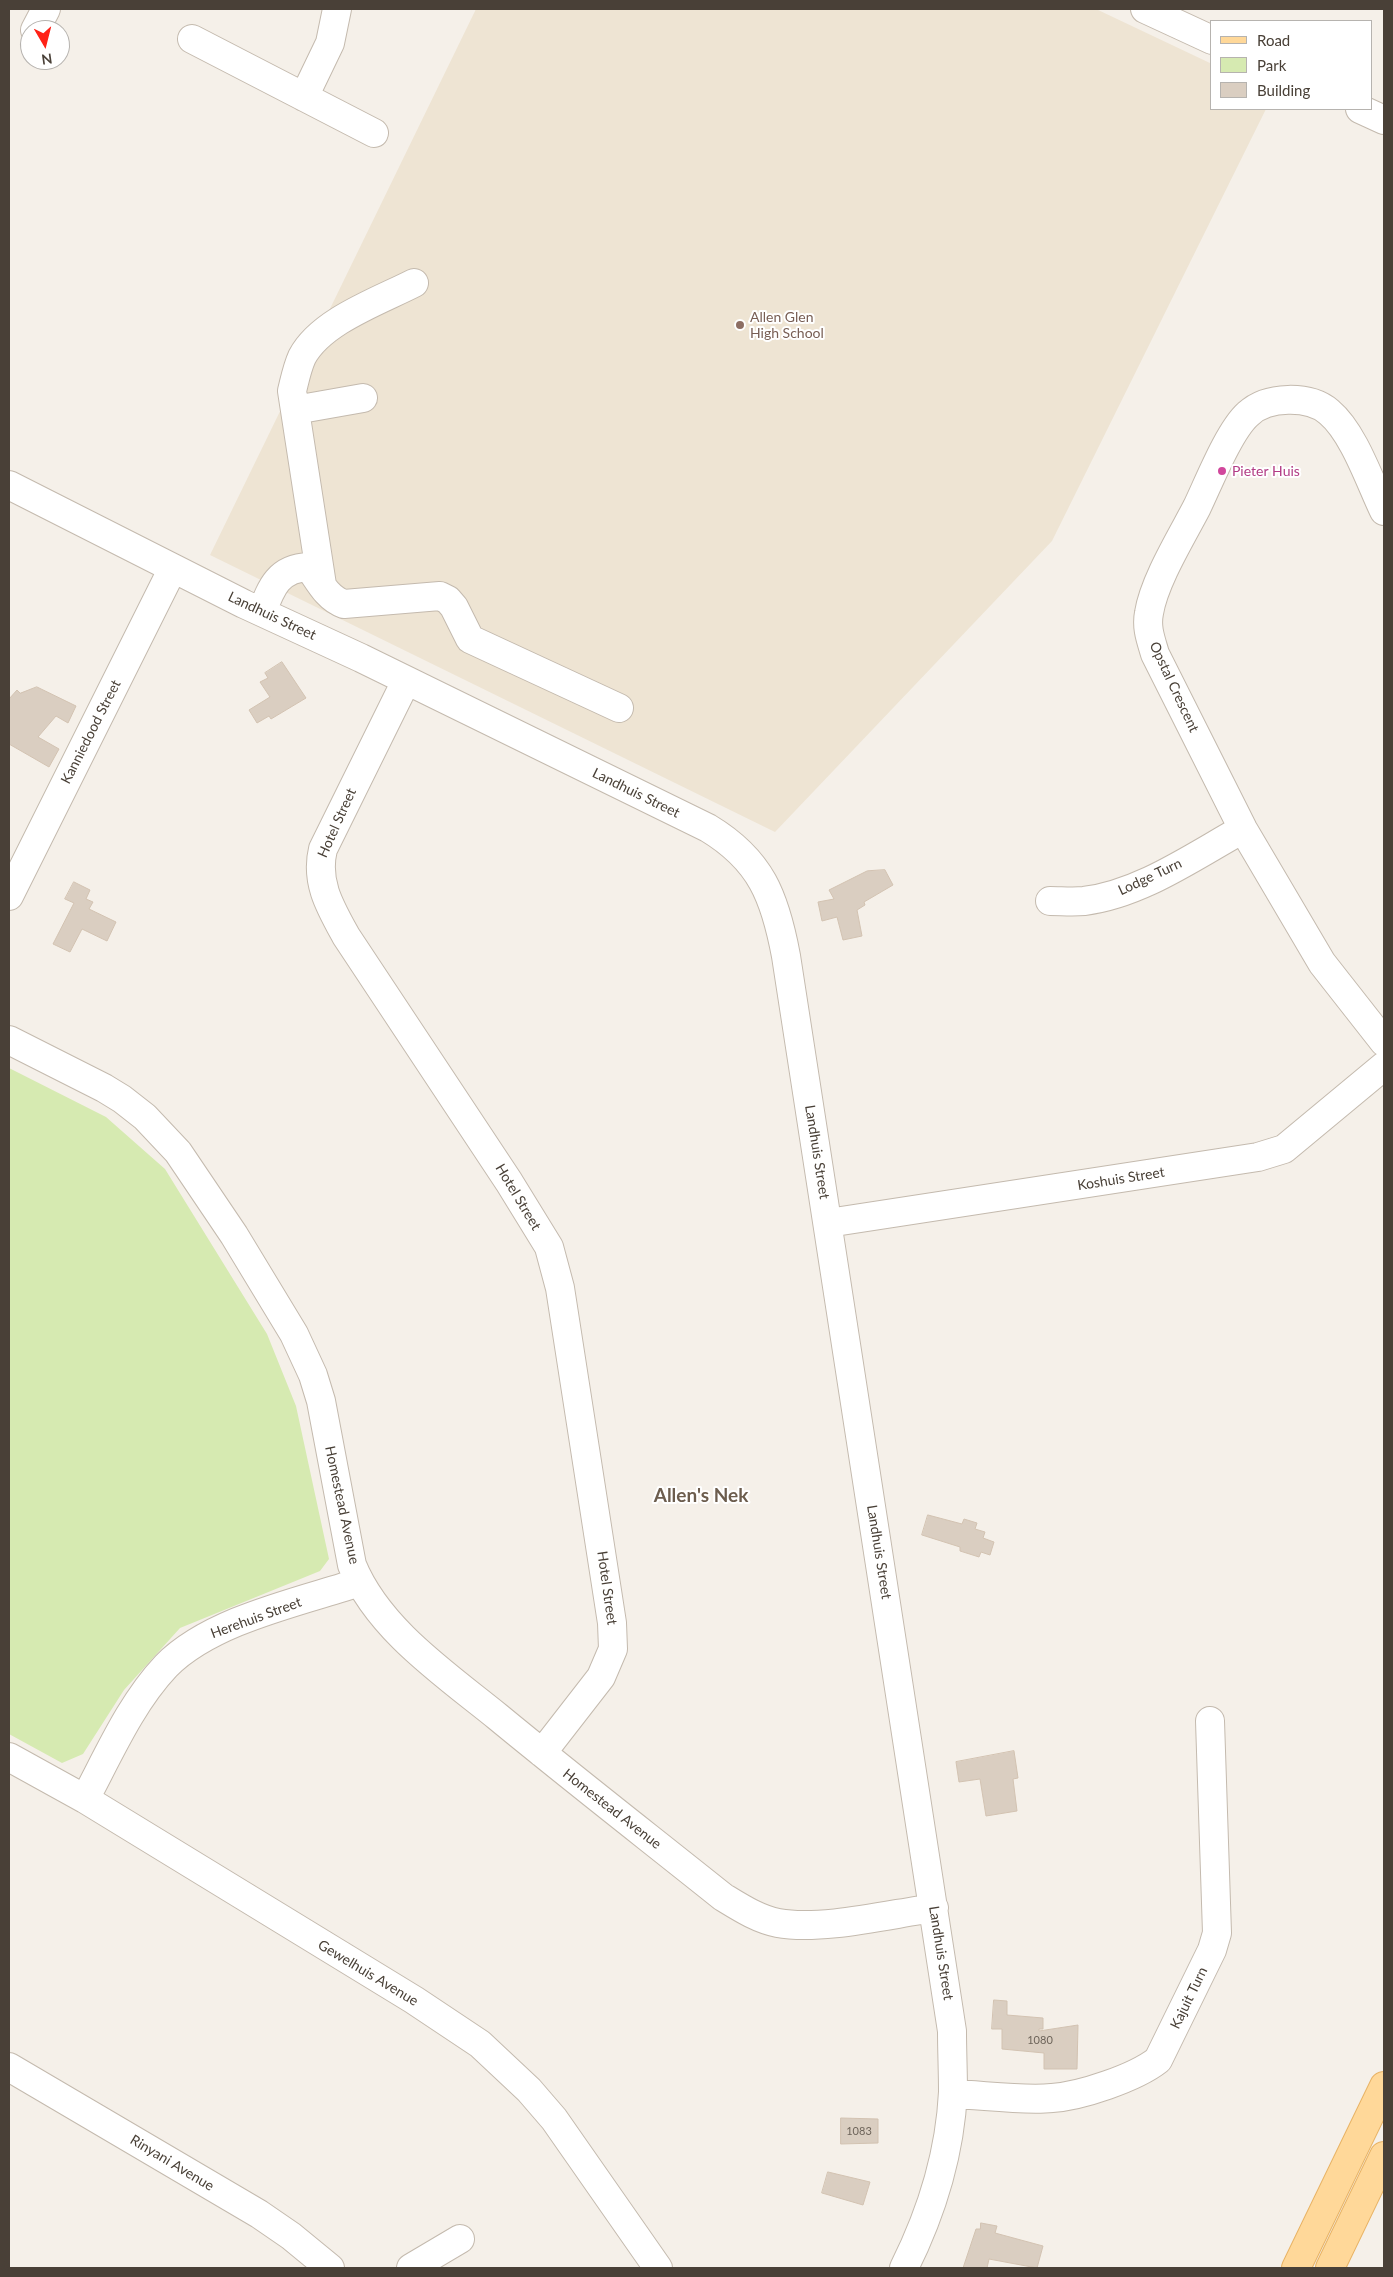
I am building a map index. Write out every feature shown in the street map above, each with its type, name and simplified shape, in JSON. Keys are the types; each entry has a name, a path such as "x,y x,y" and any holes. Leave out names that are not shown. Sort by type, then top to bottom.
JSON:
{"main road":[{"path":"1296,2268 1384,2086"},
{"path":"1330,2268 1384,2156"}],"street":[{"path":"304,97 330,43 337,9"},
{"path":"1145,9 1210,39"},
{"path":"192,39 374,134"},
{"path":"1362,110 1384,120"},
{"path":"322,586 292,391 297,372 303,357 312,343 326,330 354,313 414,283"},
{"path":"295,410 363,398"},
{"name":"Opstal Crescent","path":"1384,511 1342,427 1328,411 1309,403 1288,400 1265,403 1247,414 1235,433 1154,594 1148,627 1155,654 1243,829 1322,963 1384,1042"},
{"name":"Landhuis Street","path":"9,485 262,612 708,828 734,847 756,869 769,891 778,916 828,1223 952,2031 952,2094 939,2177 928,2215 904,2268"},
{"path":"262,612 273,583 299,568 309,567 335,601 344,604 440,596 448,600 454,607 466,635 470,639 619,708"},
{"name":"Kanniedood Street","path":"9,896 173,568"},
{"name":"Hotel Street","path":"406,681 323,849 320,877 330,907 346,936 475,1128 549,1248 560,1288 612,1623 613,1649 601,1677 542,1753"},
{"name":"Lodge Turn","path":"1050,901 1084,901 1112,895 1153,878 1243,829"},
{"name":"Homestead Avenue","path":"9,1040 98,1084 122,1099 145,1117 178,1152 234,1235 294,1334 313,1375 321,1401 349,1548 360,1582 376,1605 413,1646 542,1753 716,1891 749,1913 777,1923 806,1926 934,1908"},
{"name":"Koshuis Street","path":"828,1223 1258,1157 1284,1149 1384,1066"},
{"name":"Herehuis Street","path":"85,1799 132,1714 152,1683 167,1665 191,1645 237,1622 360,1582"},
{"name":"Kajuit Turn","path":"952,2094 1052,2098 1108,2085 1145,2070 1158,2060 1212,1950 1217,1933 1210,1721"},
{"name":"Gewelhuis Avenue","path":"9,1757 85,1799 414,2000 480,2044 530,2090 554,2119 658,2268"},
{"name":"Rinyani Avenue","path":"9,2067 259,2214 291,2236 330,2268"},
{"path":"411,2268 460,2239"}],"shaded area":[{"name":"Allen Glen High School","path":"476,9 1096,9 1210,63 1210,110 1266,110 1052,541 775,832 210,555"}],"green space":[{"path":"9,1068 106,1117 165,1169 267,1334 296,1406 329,1559 320,1571 180,1628 124,1690 83,1754 62,1763 9,1734"}],"building":[{"path":"282,662 306,698 271,719 269,716 257,723 249,710 270,697 260,682 268,678 265,673"},
{"path":"37,687 76,706 68,723 56,716 38,737 59,749 49,767 9,744 9,699 17,690 20,693"},
{"path":"885,870 893,885 864,902 865,905 857,910 862,936 843,940 837,917 822,921 818,902 834,899 829,890 867,871"},
{"path":"74,882 90,890 86,899 93,902 89,909 116,922 107,941 82,929 70,952 53,944 74,903 65,899"},
{"path":"928,1515 962,1524 964,1519 977,1523 975,1529 985,1532 983,1538 994,1542 990,1555 981,1552 979,1557 960,1551 960,1547 922,1535"},
{"path":"1014,1751 1018,1778 1013,1779 1017,1811 986,1816 980,1779 959,1782 956,1762"},
{"path":"994,2000 1007,2001 1007,2015 1043,2018 1043,2029 1039,2029 1039,2031 1078,2025 1077,2069 1044,2069 1044,2053 1002,2049 1002,2029 992,2029"},
{"path":"841,2118 878,2119 878,2143 841,2144"},
{"path":"828,2172 870,2182 863,2205 822,2193"},
{"path":"981,2223 997,2226 995,2233 1043,2246 1037,2268 989,2259 987,2268 963,2268 976,2229 980,2229"}],"place":[{"name":"Allen Glen High School","path":"740,325"},
{"name":"Pieter Huis","path":"1222,471"}],"district":[{"name":"Allen's Nek","path":"701,1496"}]}
